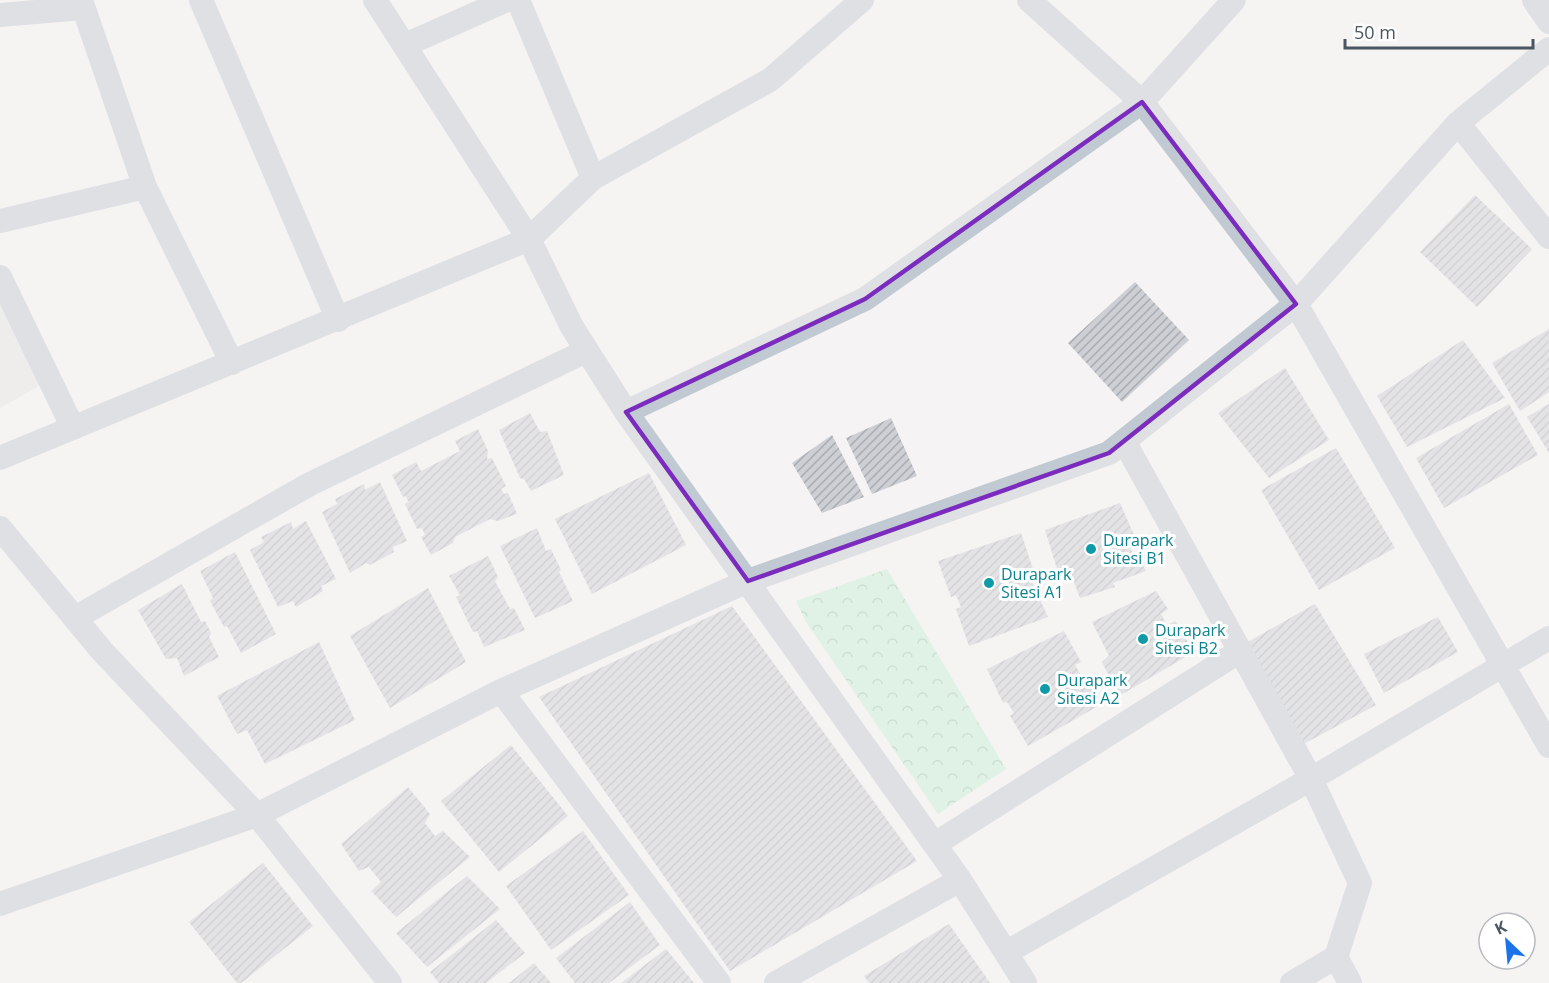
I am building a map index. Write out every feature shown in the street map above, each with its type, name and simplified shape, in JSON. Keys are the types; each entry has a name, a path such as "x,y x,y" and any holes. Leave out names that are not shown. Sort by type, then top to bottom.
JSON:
{"street":[{"path":"201,0 338,320"},
{"path":"375,0 529,239 572,327 626,412 935,844 1025,983"},
{"path":"405,45 507,0"},
{"path":"518,0 593,178"},
{"path":"0,458 529,239 593,178 770,80 862,0"},
{"path":"1029,0 1142,102 1296,304 1549,746"},
{"path":"626,412 865,299 1142,102 1234,0"},
{"path":"1534,0 1549,22"},
{"path":"0,15 82,4 145,187 232,363"},
{"path":"0,904 257,815 501,691 748,581 1109,453 1296,304 1458,123 1549,49"},
{"path":"1458,123 1549,237"},
{"path":"0,221 145,187"},
{"path":"0,276 73,428"},
{"path":"75,618 310,484 586,351"},
{"path":"1124,441 1311,779 1360,883 1336,957 1292,983"},
{"path":"0,528 102,651 257,815 390,983"},
{"path":"1007,952 1503,668 1549,638"},
{"path":"935,844 1240,651"},
{"path":"501,691 719,983"},
{"path":"776,983 960,880"},
{"path":"1336,957 1350,983"}],"highlighted area":[{"path":"1142,102 1296,304 1109,453 748,581 626,412 865,299"}],"shaded area":[{"path":"0,285 46,382 0,408"}],"green space":[{"path":"887,569 1006,769 938,814 806,622 796,601"}],"building":[{"path":"1475,195 1532,249 1477,307 1420,252"},
{"path":"1135,282 1189,340 1122,402 1068,343"},
{"path":"1549,329 1549,392 1520,411 1492,363"},
{"path":"1463,340 1505,398 1407,447 1377,396"},
{"path":"1285,368 1329,440 1269,478 1218,413"},
{"path":"1509,404 1538,455 1444,508 1416,458"},
{"path":"1549,404 1549,453 1527,417"},
{"path":"530,413 540,432 547,431 564,475 531,491 524,479 520,478 499,430"},
{"path":"891,418 917,476 872,494 846,438"},
{"path":"478,429 488,451 487,459 492,458 506,486 501,489 504,494 508,493 517,514 498,521 490,519 455,537 453,543 431,555 421,537 425,535 422,528 417,529 405,504 409,502 405,496 403,497 392,475 416,462 421,471 460,451 455,441"},
{"path":"832,435 864,497 822,513 792,463"},
{"path":"1336,448 1395,548 1319,590 1261,490"},
{"path":"649,473 686,545 592,594 555,519"},
{"path":"380,482 407,541 393,547 394,552 370,565 366,563 350,573 322,512 337,504 335,499 364,484 365,490"},
{"name":"Durapark Sitesi B1","path":"1120,503 1135,537 1127,543 1134,555 1139,556 1146,571 1113,583 1115,587 1080,598 1068,566 1057,569 1045,530"},
{"path":"306,521 336,579 321,586 323,591 296,607 293,601 278,607 250,550 264,542 261,537 291,522 293,529"},
{"path":"537,528 546,551 551,549 573,601 535,618 500,546"},
{"name":"Durapark Sitesi A1","path":"1021,533 1033,569 1027,571 1048,617 969,646 956,609 961,607 956,595 951,597 938,561"},
{"path":"235,552 276,634 241,653 227,626 224,627 210,601 213,598 200,571"},
{"path":"488,556 498,577 495,581 510,609 514,608 525,630 484,647 477,631 473,632 456,597 460,595 449,576"},
{"path":"182,584 201,622 205,621 211,633 209,637 219,657 184,676 177,658 166,659 138,610"},
{"path":"428,588 466,662 390,708 350,636"},
{"name":"Durapark Sitesi B2","path":"1156,591 1168,609 1161,614 1167,625 1175,621 1194,652 1119,696 1102,662 1109,656 1092,622"},
{"path":"1315,604 1376,705 1300,746 1246,643"},
{"path":"732,606 917,861 730,971 539,697"},
{"path":"1438,617 1458,652 1384,693 1364,654"},
{"name":"Durapark Sitesi A2","path":"1064,631 1081,662 1075,665 1082,676 1087,676 1100,705 1028,746 1010,716 1014,713 1007,702 1003,703 987,669"},
{"path":"319,642 355,720 265,764 247,730 237,734 217,696"},
{"path":"511,745 568,816 499,872 441,801"},
{"path":"408,787 430,814 425,823 435,836 443,831 470,857 396,917 371,891 381,882 369,867 359,871 341,844"},
{"path":"583,831 629,895 551,950 506,886"},
{"path":"263,863 313,926 241,983 237,983 189,922"},
{"path":"467,876 500,909 427,967 396,933"},
{"path":"630,902 660,945 609,983 575,983 556,958"},
{"path":"496,920 525,953 486,983 439,983 430,972"},
{"path":"949,924 990,983 869,983 864,976"},
{"path":"666,949 694,983 621,983"},
{"path":"534,963 551,983 509,983"}],"place":[{"name":"Durapark Sitesi B1","path":"1091,549"},
{"name":"Durapark Sitesi A1","path":"989,583"},
{"name":"Durapark Sitesi B2","path":"1143,639"},
{"name":"Durapark Sitesi A2","path":"1045,689"}]}
